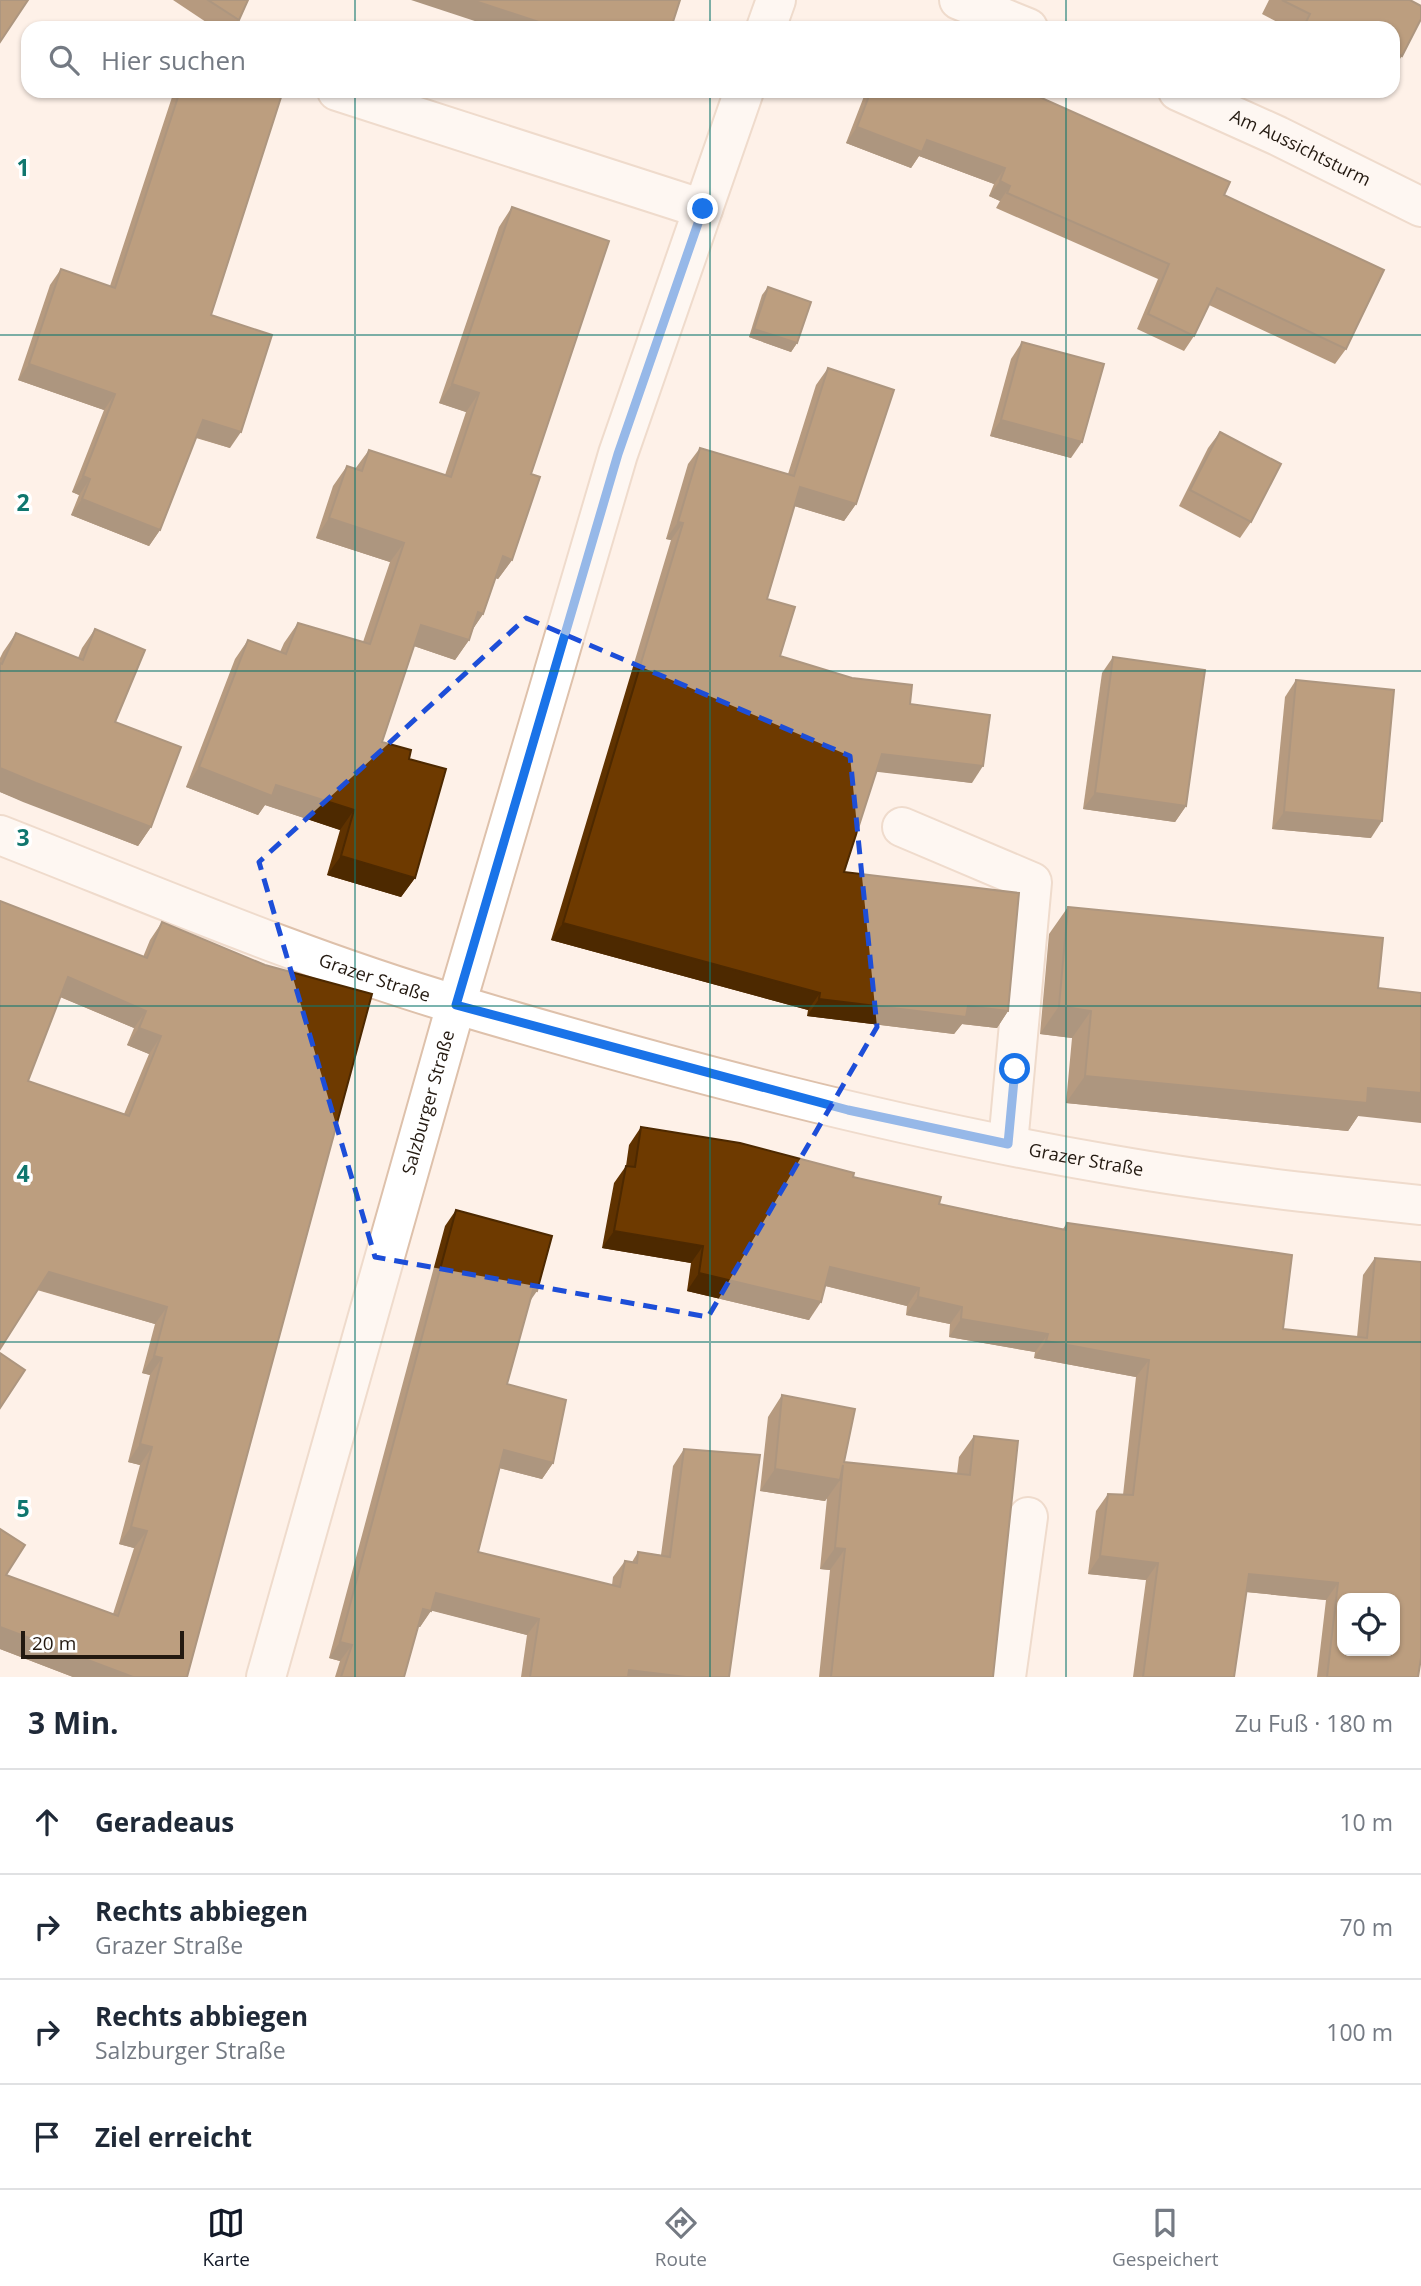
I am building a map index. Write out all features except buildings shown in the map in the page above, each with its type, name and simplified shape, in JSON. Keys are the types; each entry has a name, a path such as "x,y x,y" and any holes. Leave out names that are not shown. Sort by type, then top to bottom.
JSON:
{"street":[{"path":"768,21 776,0"},
{"path":"959,0 1011,21"},
{"path":"359,98 703,209"},
{"name":"Salzburger Straße","path":"266,1677 456,1005 618,454 742,98"},
{"name":"Am Aussichtsturm","path":"1194,98 1278,136 1421,207"},
{"path":"902,827 1032,882 1008,1144"},
{"name":"Grazer Straße","path":"0,835 300,951 456,1005 848,1110 1008,1144 1231,1184 1421,1205"},
{"path":"1006,1677 1028,1517"}],"highlighted area":[{"path":"526,618 850,756 877,1027 708,1317 375,1257 259,862"}],"route":[{"path":"703,209 618,454 456,1005 848,1110 1008,1144 1015,1069"}]}
